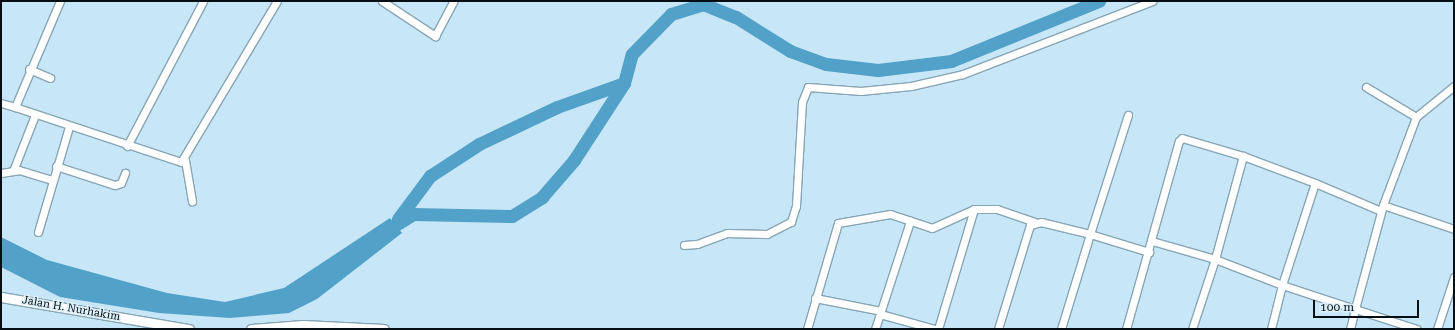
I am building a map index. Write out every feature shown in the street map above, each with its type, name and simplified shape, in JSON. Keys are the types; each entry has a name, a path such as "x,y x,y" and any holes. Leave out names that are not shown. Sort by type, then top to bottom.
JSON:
{"main road":[{"name":"Jalan H. Nurhakim","path":"1,297 189,329"},
{"path":"251,329 302,325 384,329"}],"street":[{"path":"15,107 29,69 60,1"},
{"path":"127,146 203,1"},
{"path":"192,201 185,160 277,1"},
{"path":"382,1 435,36 454,1"},
{"path":"684,245 697,244 727,233 767,234 791,222 796,206 802,102 808,87 861,91 911,86 963,74 1152,1"},
{"path":"29,69 50,78"},
{"path":"1366,86 1416,117"},
{"path":"1350,329 1382,208 1416,117 1454,86"},
{"path":"1,103 169,160 185,160"},
{"path":"13,172 35,115"},
{"path":"1061,329 1128,115"},
{"path":"38,232 56,166 69,127"},
{"path":"1126,329 1181,139 1243,156 1382,208 1454,229"},
{"path":"1192,329 1215,259 1243,156"},
{"path":"56,166 115,185 121,183 125,173"},
{"path":"1,173 13,172 52,180"},
{"path":"1270,329 1296,232 1315,183"},
{"path":"807,329 838,223 890,214 938,228 974,209 997,209 1035,222 1090,234 1149,252"},
{"path":"938,329 974,209"},
{"path":"875,329 910,221"},
{"path":"998,329 1022,249 1035,222"},
{"path":"1152,241 1215,259 1282,285 1417,329"},
{"path":"1437,329 1454,277"},
{"path":"815,298 880,313 935,329"}],"water":[{"path":"390,218 402,233 317,299 289,313 230,318 159,313 60,297 1,267 1,237 47,260 167,293 225,302 284,288"}],"waterway":[{"path":"381,234 413,214 512,216 542,197 574,160 624,83 632,54 671,14 703,4 736,17 790,51 826,64 878,70 951,61 1099,1"},
{"path":"398,219 430,176 479,144 557,107 624,83"}]}
